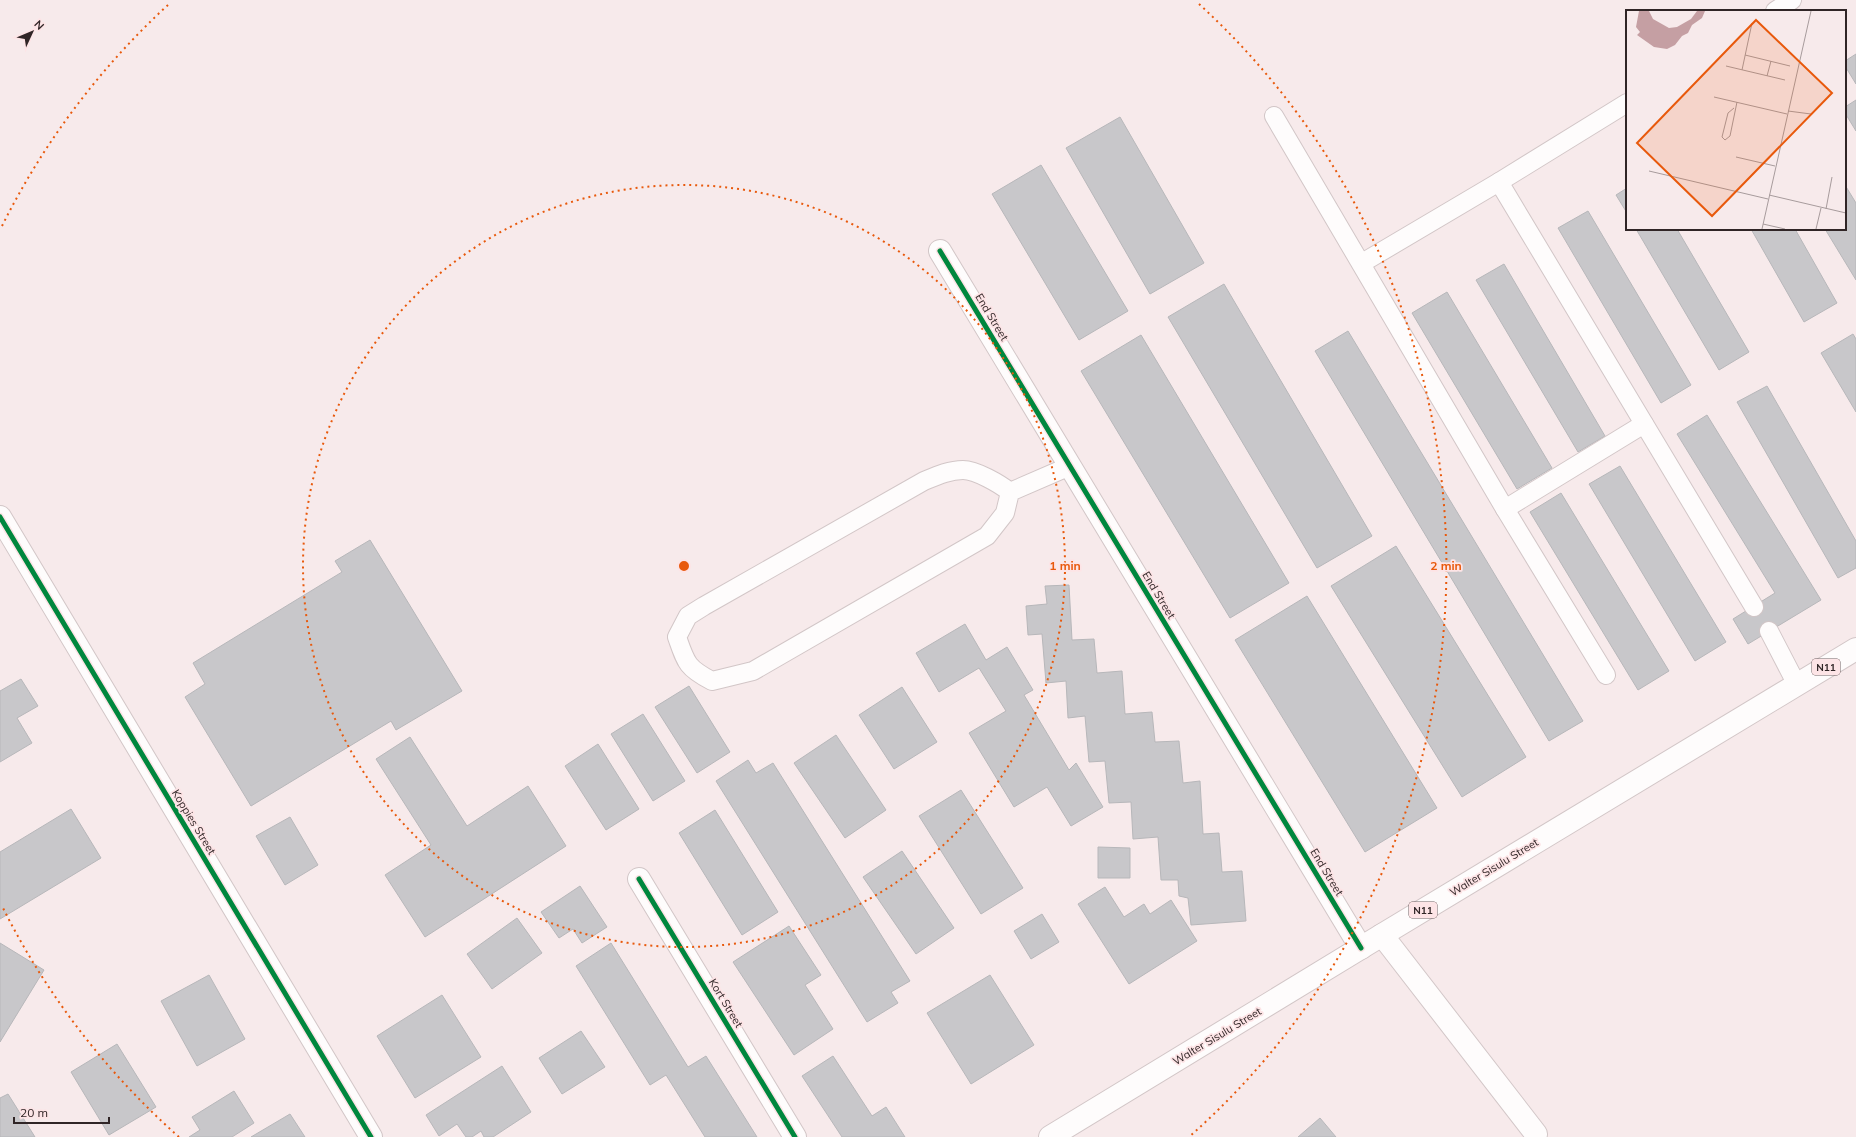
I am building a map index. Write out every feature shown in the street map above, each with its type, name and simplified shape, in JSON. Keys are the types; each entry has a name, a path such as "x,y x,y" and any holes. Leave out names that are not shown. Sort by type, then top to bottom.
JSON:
{"main road":[{"name":"End Street","path":"940,252 1361,948"},
{"name":"Koppies Street","path":"0,517 372,1137"},
{"name":"Walter Sisulu Street","path":"1050,1137 1856,649"},
{"name":"Kort Street","path":"640,880 795,1137"},
{"path":"1382,935 1536,1134"}],"lane":[{"path":"1777,10 1792,0"},
{"path":"1362,264 1626,104"},
{"path":"1274,116 1505,509 1606,675"},
{"path":"1499,182 1754,607"},
{"path":"1505,509 1644,424"},
{"path":"1010,492 1070,466"},
{"path":"964,469 997,482 1010,492 1005,513 987,536 753,671 712,681 694,672 684,658 677,637 688,616 924,481 941,473 964,469"},
{"path":"1769,631 1797,685"}],"building":[{"path":"1856,54 1856,84 1846,68 1846,60"},
{"path":"1856,100 1856,131 1846,115 1846,106"},
{"path":"1120,117 1204,263 1150,294 1066,148"},
{"path":"1041,165 1128,311 1079,340 992,194"},
{"path":"1846,187 1856,203 1856,280 1826,230 1846,230"},
{"path":"1626,189 1626,211 1616,195"},
{"path":"1588,211 1691,385 1661,403 1558,228"},
{"path":"1637,230 1678,230 1749,352 1719,370"},
{"path":"1752,230 1796,230 1837,303 1804,322"},
{"path":"1504,264 1605,436 1578,452 1476,280"},
{"path":"1224,284 1372,536 1317,568 1168,317"},
{"path":"1447,292 1552,468 1517,489 1412,313"},
{"path":"1348,331 1583,721 1549,741 1315,351"},
{"path":"1853,334 1856,339 1856,412 1821,353"},
{"path":"1141,335 1289,583 1230,618 1081,371"},
{"path":"1767,386 1856,541 1856,568 1838,578 1737,402"},
{"path":"1707,415 1821,600 1748,644 1733,619 1775,593 1677,434"},
{"path":"1620,466 1726,642 1695,661 1589,484"},
{"path":"1561,493 1669,671 1638,690 1530,512"},
{"path":"370,540 462,691 396,730 391,721 251,806 185,697 205,684 193,663 342,572 335,561"},
{"path":"1396,546 1526,757 1462,797 1331,586"},
{"path":"1069,585 1072,640 1094,639 1097,673 1122,671 1125,714 1152,712 1155,742 1179,741 1183,783 1200,781 1203,834 1219,833 1222,872 1242,871 1246,921 1191,925 1188,898 1179,896 1178,880 1161,880 1158,837 1133,839 1131,802 1109,803 1105,761 1089,762 1085,716 1068,718 1066,681 1046,683 1042,634 1028,635 1026,606 1047,604 1045,586"},
{"path":"1307,596 1437,808 1365,852 1235,640"},
{"path":"965,624 986,660 1007,647 1033,690 1024,695 1069,770 1076,763 1103,807 1071,826 1047,787 1014,807 969,733 1006,711 979,668 939,692 916,653"},
{"path":"21,679 38,706 17,718 32,743 0,762 0,691"},
{"path":"689,686 730,752 697,773 655,707"},
{"path":"902,687 937,742 894,769 859,715"},
{"path":"643,714 685,781 653,801 611,734"},
{"path":"836,735 886,810 845,838 794,763"},
{"path":"410,737 467,826 528,786 566,846 425,937 385,875 431,845 376,759"},
{"path":"598,744 639,809 606,830 565,766"},
{"path":"748,760 756,773 773,763 910,981 891,992 898,1003 867,1022 716,781"},
{"path":"961,790 1023,888 981,914 919,816"},
{"path":"71,809 101,858 0,919 0,852"},
{"path":"715,810 778,912 742,935 679,833"},
{"path":"290,817 318,865 285,885 256,836"},
{"path":"1098,847 1130,848 1130,878 1098,878"},
{"path":"902,851 954,928 916,954 863,877"},
{"path":"580,886 607,927 582,943 573,929 559,938 541,912"},
{"path":"1105,887 1124,917 1144,904 1150,914 1171,900 1197,941 1129,984 1078,904"},
{"path":"1042,914 1059,942 1031,959 1014,931"},
{"path":"517,918 542,953 492,989 467,954"},
{"path":"789,926 821,975 805,985 833,1029 794,1055 733,962"},
{"path":"0,943 44,970 0,1042"},
{"path":"611,943 688,1067 706,1056 757,1137 705,1137 666,1075 650,1085 576,966"},
{"path":"209,975 245,1039 197,1066 161,1001"},
{"path":"990,975 1034,1045 971,1084 927,1013"},
{"path":"442,995 481,1057 415,1098 377,1036"},
{"path":"581,1031 605,1067 562,1094 539,1058"},
{"path":"117,1044 156,1107 109,1135 71,1072"},
{"path":"833,1056 872,1116 886,1107 905,1137 842,1137 802,1076"},
{"path":"502,1066 531,1112 493,1137 484,1137 481,1131 472,1137 466,1137 457,1124 439,1136 426,1115"},
{"path":"234,1091 254,1123 232,1137 189,1137 200,1130 192,1117"},
{"path":"8,1094 35,1137 0,1137 0,1098"},
{"path":"290,1114 305,1137 251,1137"},
{"path":"1320,1118 1336,1137 1298,1137"}],"cycle path":[{"path":"940,251 1361,948"},
{"path":"0,517 371,1137"},
{"path":"639,879 795,1137"}]}
